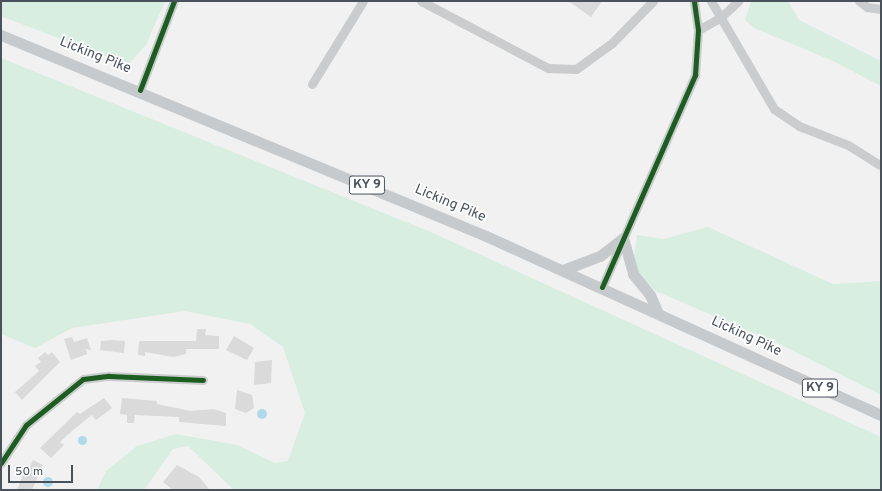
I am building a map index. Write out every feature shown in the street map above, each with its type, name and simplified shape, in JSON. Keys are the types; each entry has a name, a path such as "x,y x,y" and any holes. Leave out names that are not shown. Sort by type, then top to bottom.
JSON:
{"main road":[{"name":"Licking Pike","path":"1,35 140,90 602,287 881,414"},
{"path":"562,270 600,256 623,238 633,274 650,295 658,313"}],"street":[{"path":"140,90 174,1"},
{"path":"312,84 363,1"},
{"path":"421,1 548,68 576,69 612,43 652,1"},
{"path":"602,287 695,75 698,30 694,1"},
{"path":"711,1 774,109 799,126 848,145 881,166"},
{"path":"698,30 720,18 738,1"},
{"path":"859,1 867,7 881,8"},
{"path":"1,462 26,425 83,379 109,376 203,380"}],"green space":[{"path":"1,1 165,1 146,45 128,65 1,16"},
{"path":"751,1 788,1 799,20 881,61 881,86 833,61 754,28 745,20"},
{"path":"1,58 433,233 881,437 881,490 234,490 188,446 173,449 144,490 97,490 106,471 137,446 176,434 237,445 275,463 288,461 305,413 283,347 250,324 185,311 72,328 35,348 1,334"},
{"path":"708,227 833,284 881,281 881,395 783,346 656,291 639,276 634,258 637,235 664,239"}],"water":[{"path":"260,409 264,409 266,410 266,418 260,419 257,416 257,412"},
{"path":"82,435 87,440 82,445 77,440"},
{"path":"48,477 53,482 48,487 43,482"}],"building":[{"path":"568,1 602,1 591,17"},
{"path":"197,329 206,329 205,335 219,336 219,349 186,349 186,354 173,357 145,352 145,356 138,355 139,341 196,341"},
{"path":"234,336 254,348 247,360 226,350"},
{"path":"72,337 74,342 87,338 91,350 86,349 87,354 71,360 64,339"},
{"path":"101,341 125,341 124,353 100,350"},
{"path":"45,352 48,355 52,352 60,362 22,400 15,392 39,371 35,366 41,362 38,358"},
{"path":"272,360 271,383 254,385 255,362"},
{"path":"237,390 252,395 254,408 246,413 235,409"},
{"path":"104,398 112,408 96,420 92,415 72,431 60,442 64,445 51,458 40,448 77,412 80,414"},
{"path":"122,398 157,401 157,404 191,411 214,409 226,413 226,426 179,422 179,417 135,415 134,423 127,423 127,415 120,414"},
{"path":"33,460 43,465 32,490 17,490 26,467 29,469"},
{"path":"177,465 199,477 210,490 173,490 163,482"}],"cycle path":[{"path":"140,90 174,1"},
{"path":"602,287 695,75 698,30 694,1"},
{"path":"1,463 26,425 83,379 109,376 203,380"}]}
